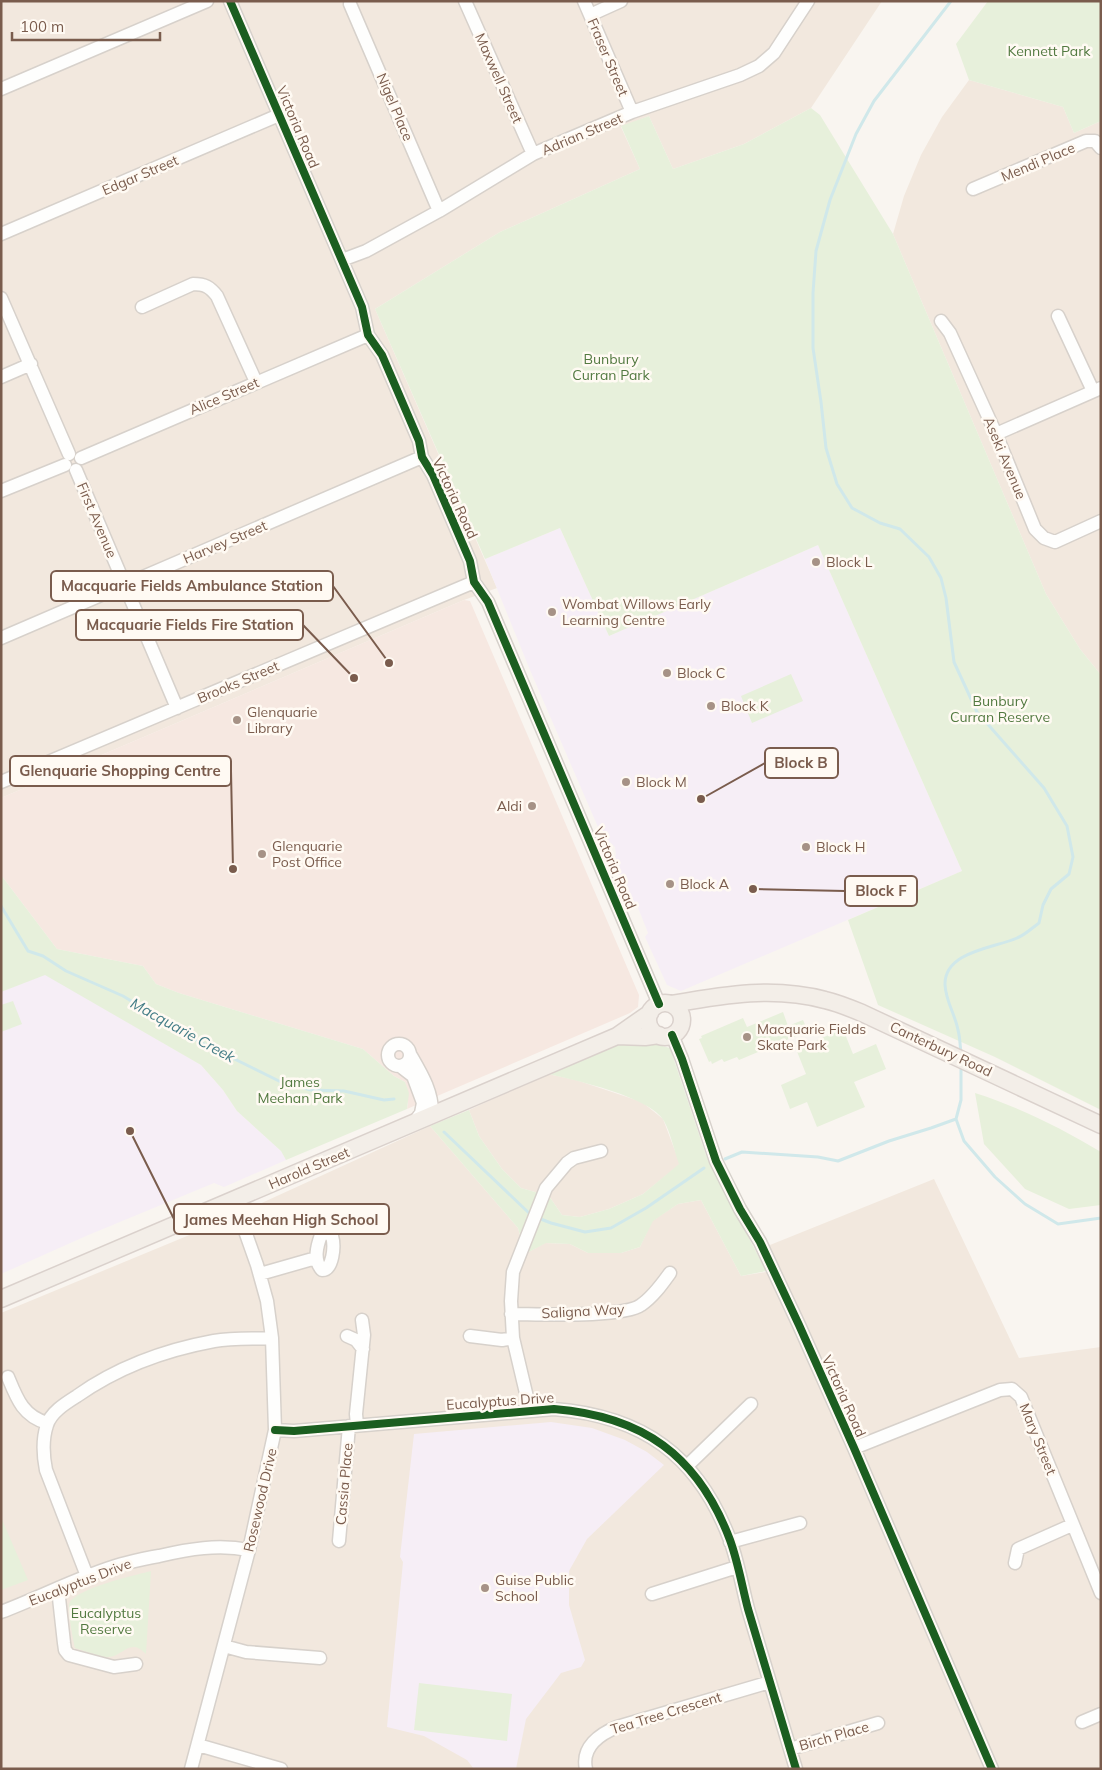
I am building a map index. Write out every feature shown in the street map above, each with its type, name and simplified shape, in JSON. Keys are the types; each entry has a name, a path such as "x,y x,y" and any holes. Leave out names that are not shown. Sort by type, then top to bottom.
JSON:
{"main road":[{"name":"Canterbury Road","path":"660,1007 702,998 715,998 736,994 792,993 826,1000 862,1013 904,1032 1101,1125"},
{"name":"Canterbury Road","path":"670,1032 699,1008 715,998"},
{"path":"660,1007 681,1013 682,1020 670,1032 653,1032 649,1025 660,1007"},
{"name":"Harold Street","path":"1,1299 414,1123 428,1109 456,1105 617,1036 660,1007"},
{"name":"Harold Street","path":"617,1036 645,1037 670,1032"}],"street":[{"path":"1,89 207,1"},
{"name":"Victoria Road","path":"230,1 362,307 368,335 379,350 419,441 422,457 433,475 466,552 474,582 488,602 660,1007"},
{"name":"Maxwell Street","path":"465,1 533,154"},
{"name":"Fraser Street","path":"584,1 632,112"},
{"path":"590,15 621,1"},
{"name":"Adrian Street","path":"342,260 366,251 439,211 533,154 632,112 740,75 759,66 774,53 808,1"},
{"name":"Nigel Place","path":"350,4 439,211"},
{"name":"Edgar Street","path":"1,234 279,115"},
{"name":"Mendi Place","path":"974,189 1086,141 1095,141 1101,148"},
{"path":"142,307 193,284 201,284 211,288 217,296 256,382"},
{"name":"First Avenue","path":"1,298 31,364 177,708"},
{"path":"996,434 1097,390 1058,316"},
{"name":"Aseki Avenue","path":"941,321 950,334 996,434 1035,529 1044,538 1054,542 1101,521"},
{"name":"Alice Street","path":"1,491 368,335"},
{"path":"1,377 31,364"},
{"name":"Harvey Street","path":"1,638 422,457"},
{"name":"Brooks Street","path":"1,782 474,582"},
{"name":"Victoria Road","path":"670,1032 682,1059 716,1161 740,1209 760,1242 854,1448 992,1769"},
{"path":"396,1044 403,1045 409,1050 423,1078 432,1101 428,1109 413,1076 400,1066 390,1062 388,1054 390,1048 396,1044"},
{"path":"400,1066 407,1062 410,1054"},
{"path":"428,1091 436,1100 444,1104 456,1105"},
{"path":"530,1410 513,1338 511,1288 513,1272 546,1188 567,1163 574,1158 601,1151"},
{"name":"Rosewood Drive","path":"191,1769 249,1550 276,1430 272,1338 267,1301 260,1274 234,1200"},
{"path":"260,1274 316,1258"},
{"name":"Saligna Way","path":"512,1314 621,1312 641,1305 670,1273"},
{"name":"Cassia Place","path":"339,1541 363,1349 364,1328 362,1320"},
{"path":"347,1336 356,1340 363,1349"},
{"path":"470,1336 502,1340 513,1338"},
{"path":"87,1576 46,1470 43,1452 47,1423 58,1409 91,1386 136,1362 215,1341 272,1338"},
{"path":"8,1377 14,1394 26,1412 36,1420 47,1423"},
{"name":"Mary Street","path":"854,1448 1000,1390 1012,1389 1021,1397 1101,1593"},
{"path":"687,1466 751,1404"},
{"name":"Eucalyptus Drive","path":"276,1430 289,1431 554,1409 572,1410 619,1421 659,1442 687,1466 716,1508 730,1542 796,1769"},
{"path":"730,1542 800,1523"},
{"path":"1015,1563 1018,1549 1072,1525"},
{"name":"Eucalyptus Drive","path":"1,1612 87,1576 122,1564 182,1550 215,1546 249,1550"},
{"path":"652,1594 737,1567"},
{"path":"58,1589 65,1650 69,1655 114,1667 136,1664"},
{"path":"224,1646 246,1652 320,1658"},
{"name":"Tea Tree Crescent","path":"586,1769 587,1752 594,1740 603,1732 770,1682"},
{"path":"1082,1722 1101,1714"},
{"name":"Birch Place","path":"790,1748 878,1723"},
{"path":"198,1745 281,1769"}],"shaded area":[{"path":"1,1 882,1 811,108 744,144 673,169 649,116 621,127 640,169 500,232 375,309 497,588 464,600 1,798"},
{"path":"969,80 1063,107 1074,133 1101,121 1101,675 1080,649 1046,594 893,234 904,196 921,155 942,117"},
{"path":"560,528 609,636 818,545 962,871 681,991 667,985 645,937 648,933 637,905 631,904 612,861 616,855 615,847 610,842 604,841 530,670 485,559"},
{"path":"464,600 470,601 639,995 638,1007 630,1013 407,1109 405,1082 394,1076 363,1049 179,993 156,984 143,966 57,949 1,875 1,798"},
{"path":"45,974 201,1065 223,1090 237,1111 281,1151 286,1160 224,1187 214,1183 86,1236 1,1274 1,992"},
{"path":"548,1074 576,1080 642,1102 663,1119 680,1164 643,1194 609,1209 580,1217 562,1215 549,1196 521,1188 502,1169 479,1136 469,1110"},
{"path":"430,1126 518,1228 525,1254 545,1243 570,1244 588,1253 621,1253 640,1247 652,1221 678,1204 701,1200 741,1276 766,1272 770,1245 934,1179 1019,1358 1101,1347 1101,1769 1,1769 1,1313 216,1224"},
{"name":"Guise Public School","path":"551,1422 592,1428 625,1440 647,1452 664,1465 587,1539 569,1571 569,1605 585,1660 581,1667 561,1673 526,1719 516,1769 474,1769 467,1760 424,1736 387,1727 403,1562 400,1557 414,1434"}],"green space":[{"name":"Kennett Park","path":"988,1 1101,1 1101,121 1074,133 1063,107 969,80 956,44"},
{"path":"811,108 820,115 893,234 1046,594 1080,649 1101,675 1101,1110 995,1057 878,1005 848,920 962,871 818,545 609,636 560,528 485,559 375,309 500,232 640,169 621,126 649,116 673,169 744,144"},
{"path":"791,674 803,701 752,723 741,696"},
{"name":"James Meehan Park","path":"1,875 57,949 143,966 156,984 179,993 363,1049 394,1076 405,1082 409,1093 407,1109 286,1160 281,1151 237,1111 223,1090 201,1065 45,975 1,992"},
{"path":"13,1001 22,1024 1,1032 1,1005"},
{"name":"Macquarie Fields Skate Park","path":"783,1012 788,1026 803,1020 808,1031 739,1060 737,1057 724,1062 722,1059 712,1064 711,1061 709,1062 699,1039 702,1038 701,1036 743,1018 747,1027"},
{"path":"843,1029 853,1054 876,1044 886,1069 854,1082 865,1107 817,1127 807,1102 790,1109 781,1085 806,1074 796,1049"},
{"path":"629,1037 670,1048 706,1155 766,1271 741,1276 701,1200 678,1204 653,1221 640,1247 621,1253 588,1253 570,1244 546,1243 525,1254 518,1228 430,1126 469,1110 479,1136 502,1169 521,1188 549,1196 562,1215 580,1217 609,1209 643,1194 679,1164 664,1121 656,1112 629,1097 593,1085 548,1074"},
{"path":"975,1093 1040,1119 1101,1152 1101,1205 1069,1209 1025,1189 984,1144"},
{"path":"1,1517 28,1580 1,1590"},
{"name":"Eucalyptus Reserve","path":"151,1571 146,1654 135,1647 112,1657 106,1657 75,1648 69,1609 73,1599 92,1588"},
{"path":"419,1683 512,1694 507,1741 414,1730"}],"waterway":[{"path":"951,1 874,101 856,134 830,200 816,251 813,293 813,348 826,448 837,484 852,508 880,523 900,529 929,557 941,578 946,598 954,662 977,712 1044,788 1067,826 1073,857 1069,874 1051,889 1043,905 1039,923 1020,937 972,952 953,965 947,974 946,991 957,1024 961,1053"},
{"name":"Macquarie Creek","path":"1,906 28,951 43,956 66,971 123,996 194,1039 281,1082 311,1090 344,1091 384,1100 394,1099"},
{"path":"961,1066 961,1100 956,1119 964,1141 995,1177 1025,1204 1058,1224 1101,1218"},
{"name":"Macquarie Creek","path":"725,1159 742,1152 818,1157 838,1161 889,1141 956,1119"},
{"name":"Macquarie Creek","path":"444,1132 533,1215"},
{"name":"Macquarie Creek","path":"538,1218 585,1232 611,1228 646,1208 704,1168"}],"cycle path":[{"path":"230,1 362,307 368,335 382,355 419,441 422,457 433,475 470,561 474,582 488,602 659,1004"},
{"path":"672,1035 682,1059 716,1161 740,1209 760,1242 799,1325 992,1769"},
{"path":"275,1430 294,1431 554,1409 586,1413 614,1420 640,1431 663,1445 683,1463 701,1485 717,1510 730,1540 748,1609 796,1769"}],"place":[{"name":"Block L","path":"816,562"},
{"name":"Wombat Willows Early Learning Centre","path":"552,612"},
{"name":"Macquarie Fields Ambulance Station","path":"389,663"},
{"name":"Block C","path":"667,673"},
{"name":"Macquarie Fields Fire Station","path":"354,678"},
{"name":"Block K","path":"711,706"},
{"name":"Glenquarie Library","path":"237,720"},
{"name":"Block M","path":"626,782"},
{"name":"Block B","path":"701,799"},
{"name":"Aldi","path":"532,806"},
{"name":"Block H","path":"806,847"},
{"name":"Glenquarie Post Office","path":"262,854"},
{"name":"Glenquarie Shopping Centre","path":"233,869"},
{"name":"Block A","path":"670,884"},
{"name":"Block F","path":"753,889"},
{"name":"Macquarie Fields Skate Park","path":"747,1037"},
{"name":"James Meehan High School","path":"130,1131"},
{"name":"Guise Public School","path":"485,1588"}],"park label":[{"name":"Bunbury Curran Park","path":"611,368"},
{"name":"Bunbury Curran Reserve","path":"1000,710"}]}
